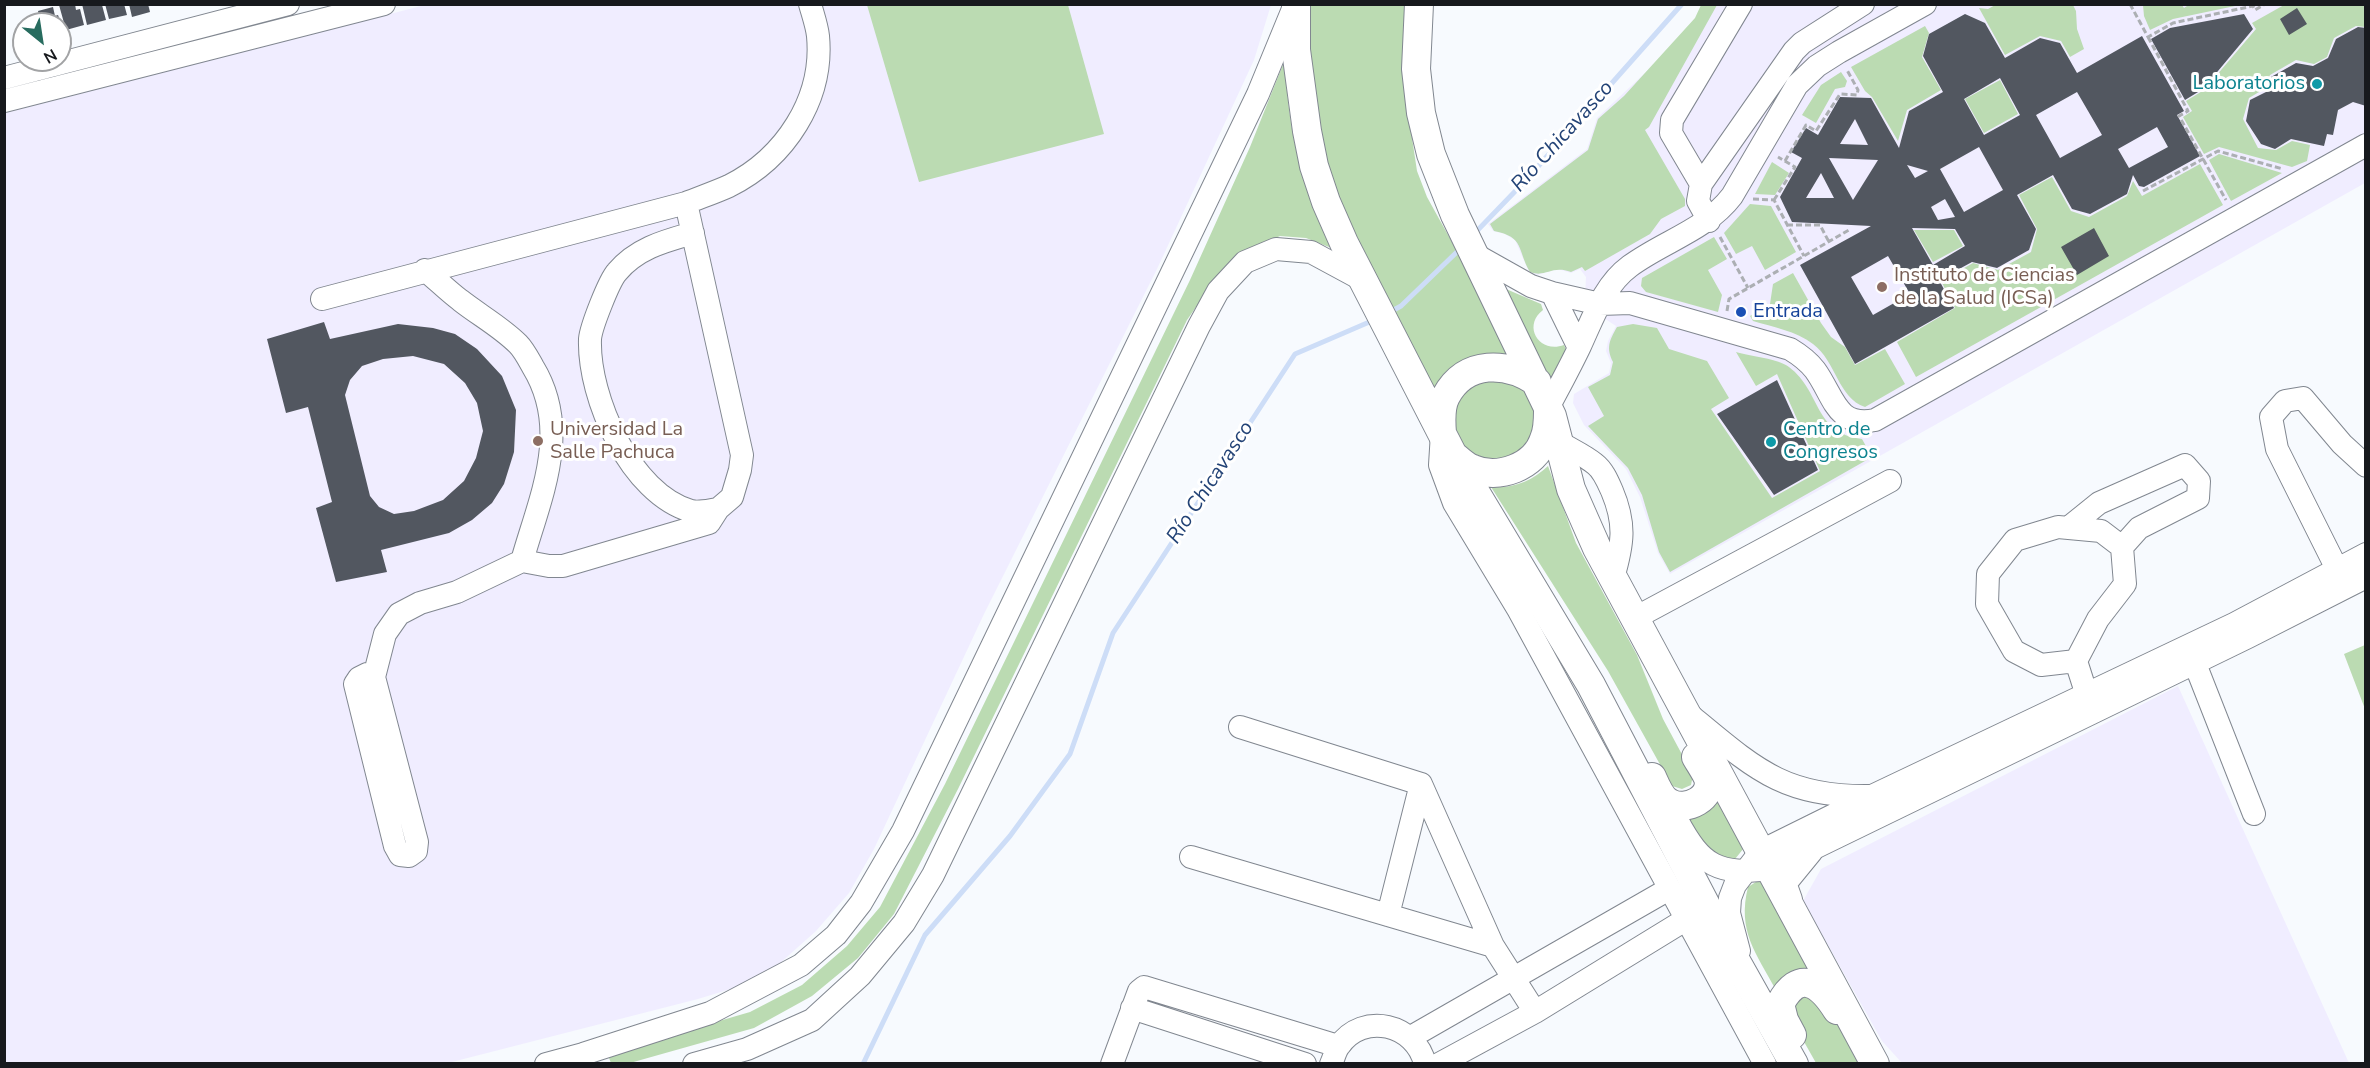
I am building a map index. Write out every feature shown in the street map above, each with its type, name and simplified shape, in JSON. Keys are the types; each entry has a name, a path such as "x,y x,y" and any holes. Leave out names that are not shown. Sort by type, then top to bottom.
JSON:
{"main road":[{"path":"1295,4 1296,50 1314,166 1326,202 1366,290 1560,658 1592,685 1662,823 1794,1064"},
{"path":"1419,4 1416,69 1421,113 1431,154 1455,214 1537,382 1559,442 1571,489 1597,548 1686,713 1759,864 1788,900"},
{"path":"1537,382 1523,373 1496,366 1486,366 1464,376 1446,396 1442,408 1448,444 1471,469 1485,473 1502,473 1527,462 1544,441 1548,425 1548,408"},
{"path":"1560,658 1604,688 1660,792 1668,802 1678,807 1688,806 1698,802 1705,794 1708,779 1675,718 1652,649"},
{"path":"1809,850 1782,883 1788,900 1875,1064"},
{"path":"1807,1064 1784,1020 1780,1004 1786,993 1805,983 1818,985 1828,996 1869,1064"}],"street":[{"path":"4,78 288,4"},
{"path":"4,101 384,4"},
{"path":"322,299 686,203 730,185 770,159 800,122 816,84 818,36 810,4"},
{"path":"546,1064 584,1059 710,1013 801,965 836,935 861,903 903,831 1258,94 1295,4"},
{"path":"1701,184 1671,133 1672,120 1741,4"},
{"path":"1712,226 1698,201 1701,184 1794,51 1802,43 1863,4"},
{"path":"1548,408 1614,280 1631,266 1712,226 1797,85 1817,66 1839,51 1913,7"},
{"path":"1472,249 1531,286 1552,293 1600,304 1630,303 1790,349 1804,358 1816,371 1839,410 1849,419 1862,422 1875,420 2366,146"},
{"path":"374,677 367,674 359,678 355,684 394,846 400,855 409,856 416,850 417,842 374,677 385,634 399,614 420,603 457,592 522,561 563,566 709,523 718,509 732,497 742,455 686,203"},
{"path":"693,232 647,247 616,272 603,298 590,338 595,385 614,439 643,477 668,501 693,512 718,509"},
{"path":"694,1064 747,1049 812,1020 860,976 904,923 933,875 1218,291 1245,262 1276,249 1311,252 1366,290"},
{"path":"425,270 459,300 487,318 520,346 542,382 550,418 552,457 543,498 522,561"},
{"path":"1552,293 1579,348"},
{"path":"2337,569 2277,449 2271,417 2284,401 2303,398 2342,444 2366,466"},
{"path":"2068,528 2099,503 2185,465 2199,481 2198,498 2139,528 2122,547 2125,584 2098,620 2076,661 2089,704"},
{"path":"1635,618 1890,481"},
{"path":"2076,661 2041,665 2014,651 1987,604 1988,574 2015,540 2058,527 2101,531 2122,547"},
{"path":"2191,655 2366,554"},
{"path":"1668,802 1691,846 1701,857 1713,864 1759,864 1809,850 2089,704 2191,655 2366,577"},
{"path":"2191,655 2253,814"},
{"path":"1560,658 1669,889 1765,1064"},
{"path":"1750,985 1733,932 1729,913 1730,898 1735,885 1759,864 1872,796 2089,704"},
{"path":"1686,713 1756,767 1779,781 1818,793 1872,796"},
{"path":"1240,727 1421,784 1493,946 1535,1012"},
{"path":"1388,915 1421,784"},
{"path":"1191,856 1493,946"},
{"path":"1412,1037 1669,889"},
{"path":"1439,1064 1535,1012 1685,920"},
{"path":"1112,1064 1139,991 1144,987 1149,987 1335,1055 1353,1032 1373,1025 1393,1027 1412,1037 1423,1054 1425,1064"},
{"path":"1132,1008 1305,1064"}],"path":[{"path":"2130,4 2188,111 2179,116 2230,207"},
{"path":"2148,37 2174,23 2242,6 2253,6 2255,10 2265,4"},
{"path":"1785,161 1806,125 1816,131 1840,94 1857,95 1857,90 1844,66"},
{"path":"2143,191 2218,152 2293,172"},
{"path":"1772,154 1794,166 1774,200"},
{"path":"1746,199 1774,200"},
{"path":"1774,200 1804,256"},
{"path":"1787,225 1820,225 1829,242"},
{"path":"1712,226 1748,288"},
{"path":"1727,318 1729,299 1849,230"}],"shaded area":[{"name":"Universidad La Salle Pachuca","path":"425,5 1271,5 1254,60 1157,269 984,614 874,849 849,893 816,931 779,964 737,987 698,999 448,1063 5,1064 5,113"},
{"name":"Instituto de Ciencias de la Salud (ICSa)","path":"1707,5 2365,5 2365,183 1670,574 1658,553 1640,497 1626,469 1584,425 1573,403 1574,394 1609,373 1611,363 1606,351 1608,341 1616,326 1593,311 1585,298 1586,277 1580,269 1571,273 1558,269 1537,275 1529,272 1515,240 1493,231 1488,224 1587,149 1597,118 1699,22"},
{"path":"2178,686 2349,1063 1902,1063 1882,1041 1803,901 1821,869"}],"green space":[{"path":"1997,4 2073,5 2076,11 2077,29 2084,49 2070,57 2061,41 2040,36 2005,55 1979,8 1988,9"},
{"path":"2190,4 2235,6 2173,19 2150,30 2144,16 2143,5 2182,5 2184,8"},
{"path":"867,5 1068,5 1104,134 919,182"},
{"path":"1311,5 1407,5 1409,118 1417,171 1427,197 1515,356 1484,355 1466,361 1434,400 1355,243 1324,161 1309,38"},
{"path":"1701,5 1717,5 1649,127 1645,130 1685,199 1685,206 1661,219 1650,234 1585,271 1582,267 1571,272 1558,270 1540,274 1530,272 1516,241 1494,231 1490,224 1588,150 1598,119 1624,96 1695,18"},
{"path":"2284,5 2365,5 2365,27 2356,26 2334,38 2327,57 2314,64 2296,60 2270,75 2264,89 2249,98 2243,119 2258,148 2276,150 2292,141 2310,145 2307,161 2292,167 2219,147 2204,154 2183,117 2192,111 2186,101 2204,90 2256,29 2252,23"},
{"path":"1925,26 1929,33 1922,57 1941,90 1907,110 1898,141 1851,67"},
{"path":"1284,62 1291,124 1301,170 1334,249 1306,238 1280,236 1241,254 1214,281 1187,320 958,789 894,914 858,958 812,996 754,1028 630,1063 611,1063 609,1058 613,1052 750,1012 802,985 847,946 880,907 945,784 1190,280 1250,147"},
{"path":"1841,72 1847,81 1845,87 1835,89 1816,123 1802,115 1821,85"},
{"path":"2000,80 2018,114 1984,133 1965,99"},
{"path":"2219,154 2282,173 2231,201 2209,160"},
{"path":"1772,162 1789,173 1775,195 1755,194"},
{"path":"2200,164 2223,205 1916,377 1897,342 1955,308 1941,281 1973,263 1998,270 2031,252 2037,229 2019,195 2052,177 2071,211 2089,217 2127,196 2133,181 2142,196"},
{"path":"1750,204 1771,206 1796,252 1765,270 1752,246 1736,254 1724,233"},
{"path":"1914,230 1954,230 1963,246 1933,262"},
{"path":"1714,237 1727,259 1708,270 1722,295 1718,312 1646,292 1641,286 1642,278"},
{"path":"1793,273 1821,323 1831,337 1845,347 1855,365 1885,349 1905,384 1865,407 1849,396 1821,351 1813,344 1792,333 1753,321 1750,316 1770,304 1773,284"},
{"path":"1492,283 1541,304 1543,310 1534,323 1536,337 1547,346 1564,345 1567,352 1546,388"},
{"path":"1633,324 1657,328 1669,349 1707,361 1729,398 1711,409 1772,498 1820,471 1777,374 1756,386 1736,352 1772,360 1789,367 1800,377 1826,420 1846,435 1862,439 1872,457 1670,572 1659,552 1642,495 1628,468 1588,426 1604,416 1588,387 1610,375 1613,362 1609,344 1617,327"},
{"path":"1516,380 1536,399 1534,443 1495,464 1467,453 1452,428 1456,401 1475,381"},
{"path":"1548,466 1576,543 1637,655 1663,719 1693,775 1691,785 1682,789 1672,786 1608,671 1491,487 1507,487 1522,483"},
{"path":"2365,645 2365,709 2344,654"},
{"path":"1720,792 1748,843 1731,864 1715,856 1685,818"},
{"path":"1759,880 1766,883 1821,975 1776,990 1755,953 1747,929 1745,903 1748,887"},
{"path":"1803,996 1826,1003 1858,1063 1816,1063 1794,1024 1793,1006"}],"building":[{"path":"75,4 76,10 80,9 84,25 72,28 72,12 61,12 59,5"},
{"path":"82,4 102,5 106,20 87,25"},
{"path":"105,4 124,4 127,15 109,19"},
{"path":"129,4 148,4 150,12 132,17"},
{"path":"53,7 54,12 38,12"},
{"path":"2297,8 2307,24 2289,35 2280,19"},
{"path":"1965,14 1985,23 2005,58 2040,38 2060,43 2077,73 2142,36 2184,111 2177,115 2200,156 2144,187 2139,186 2133,175 2127,194 2090,214 2072,209 2053,175 2017,195 2036,229 2029,250 1997,268 1972,262 1939,280 1954,308 1855,364 1800,265 1871,226 1792,222 1780,197 1802,158 1791,152 1806,128 1818,135 1840,97 1871,98 1899,148 1909,111 1943,92 1923,56 1929,34","holes":["2000,78 2020,115 1984,135 1964,99","2077,92 2102,135 2060,158 2036,115","1855,119 1868,145 1840,144","2157,127 2168,147 2129,168 2118,149","1979,147 2003,190 1964,212 1940,169","1829,158 1878,160 1853,200","1907,165 1928,171 1915,178","1821,173 1834,198 1806,198","1945,199 1955,217 1938,220 1931,207","1912,228 1955,229 1965,246 1933,265","1888,256 1910,294 1873,315 1851,277"]},
{"path":"2244,14 2253,29 2203,89 2185,100 2151,39 2170,28"},
{"name":"Laboratorios","path":"2358,27 2366,28 2366,106 2353,102 2338,110 2333,135 2327,134 2324,146 2291,139 2275,149 2261,144 2246,121 2250,100 2266,92 2271,77 2296,63 2313,66 2328,58 2336,39"},
{"path":"2094,228 2109,256 2077,275 2061,247"},
{"path":"324,322 330,339 398,324 433,328 455,334 477,349 502,376 516,410 514,452 504,484 492,503 472,520 449,533 381,550 387,572 336,582 316,508 332,502 308,407 286,413 267,339","holes":["413,356 444,364 465,383 477,403 483,431 476,458 464,481 443,500 414,511 394,514 379,507 370,496 345,395 350,380 362,366 383,359"]},
{"name":"Centro de Congresos","path":"1777,380 1818,470 1774,495 1717,414"}],"waterway":[{"name":"Río Chicavasco","path":"1473,235 1526,180 1682,4"},
{"name":"Río Chicavasco","path":"1390,312 1401,306 1461,248"},
{"name":"Río Chicavasco","path":"863,1064 925,935 1010,836 1070,754 1113,633 1295,354 1374,320"}],"place":[{"name":"Laboratorios","path":"2317,84"},
{"name":"Instituto de Ciencias de la Salud (ICSa)","path":"1882,287"},
{"name":"Entrada","path":"1741,312"},
{"name":"Universidad La Salle Pachuca","path":"538,441"},
{"name":"Centro de Congresos","path":"1771,442"}]}
